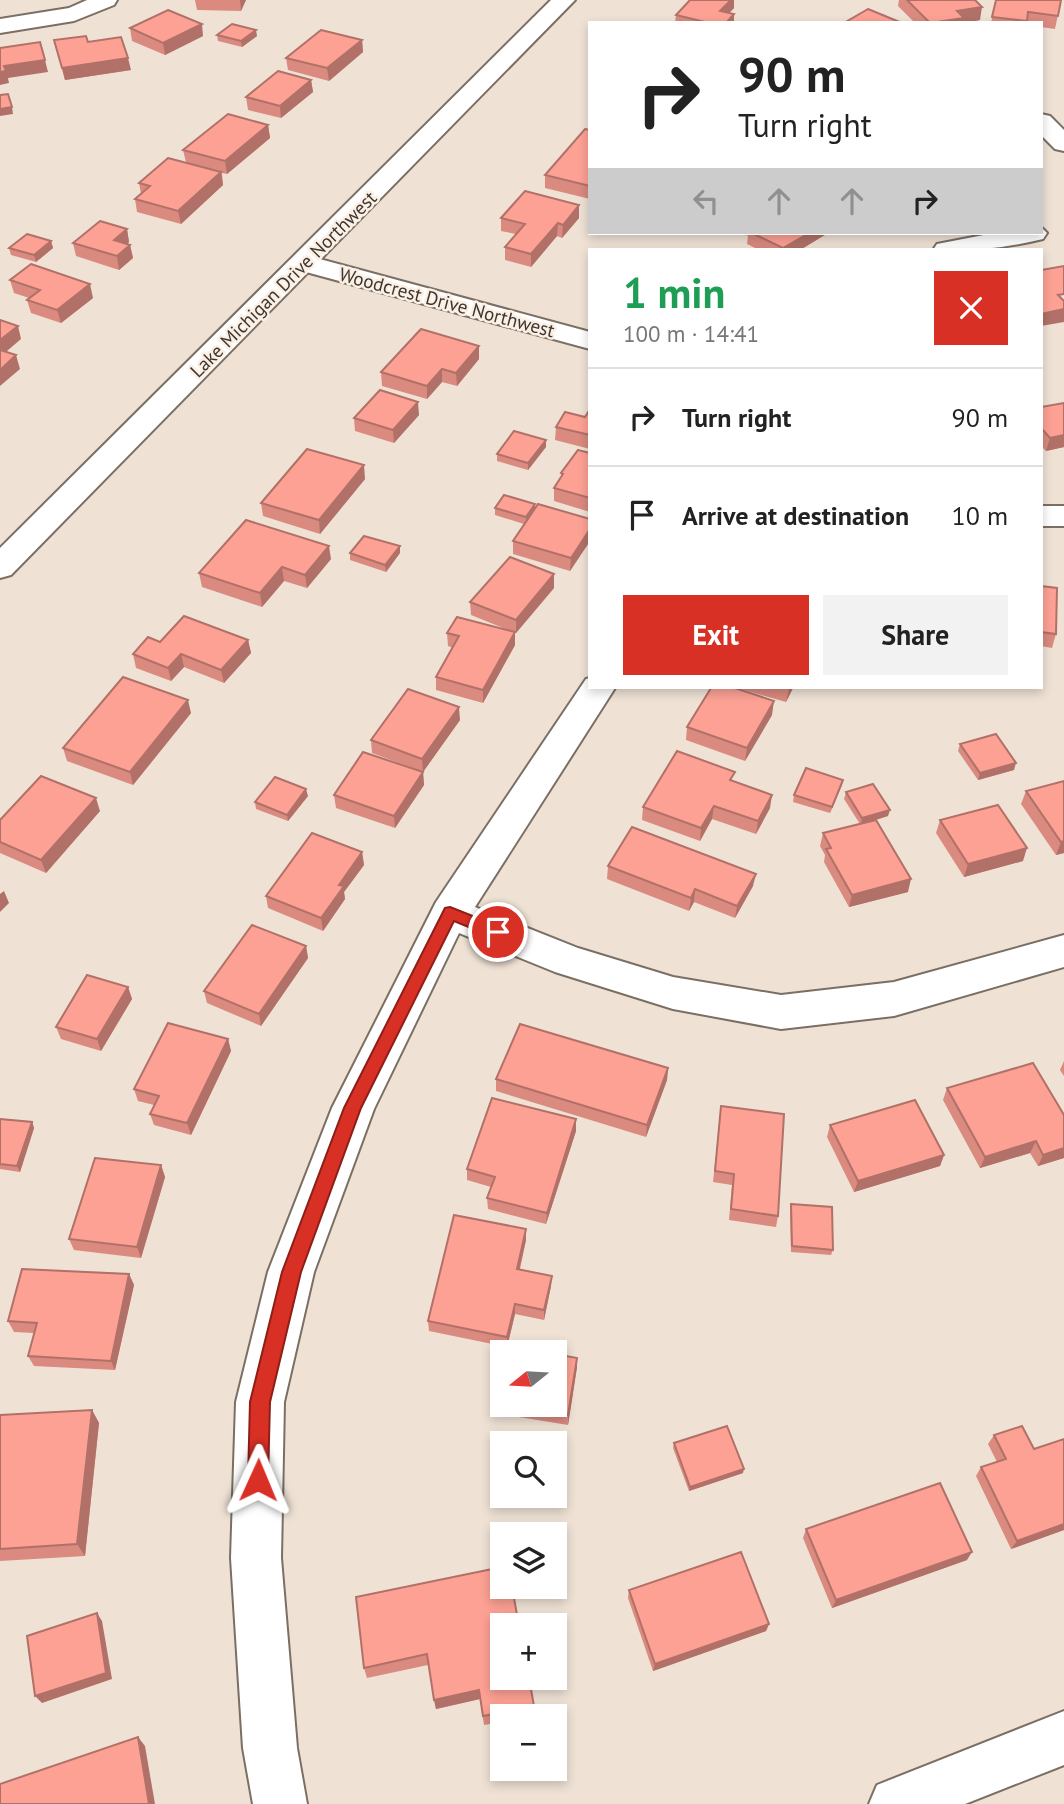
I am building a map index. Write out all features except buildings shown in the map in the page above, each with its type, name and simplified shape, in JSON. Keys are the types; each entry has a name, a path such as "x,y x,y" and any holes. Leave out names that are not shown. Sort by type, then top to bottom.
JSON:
{"main road":[{"path":"0,26 74,14 106,0"},
{"name":"Lake Michigan Drive Northwest","path":"0,567 564,0"},
{"path":"1043,123 1064,144"},
{"path":"1043,231 1064,227"},
{"path":"956,248 1024,235"},
{"name":"Woodcrest Drive Northwest","path":"304,263 588,340"},
{"path":"1043,516 1064,516"},
{"path":"280,1804 270,1748 256,1558 260,1402 291,1272 353,1108 450,913 597,689"},
{"path":"450,913 569,961 660,989 781,1012 894,999 1064,951"},
{"path":"896,1804 1064,1738"}],"route":[{"path":"258,1480 260,1402 291,1272 353,1108 450,913 498,932"}]}
